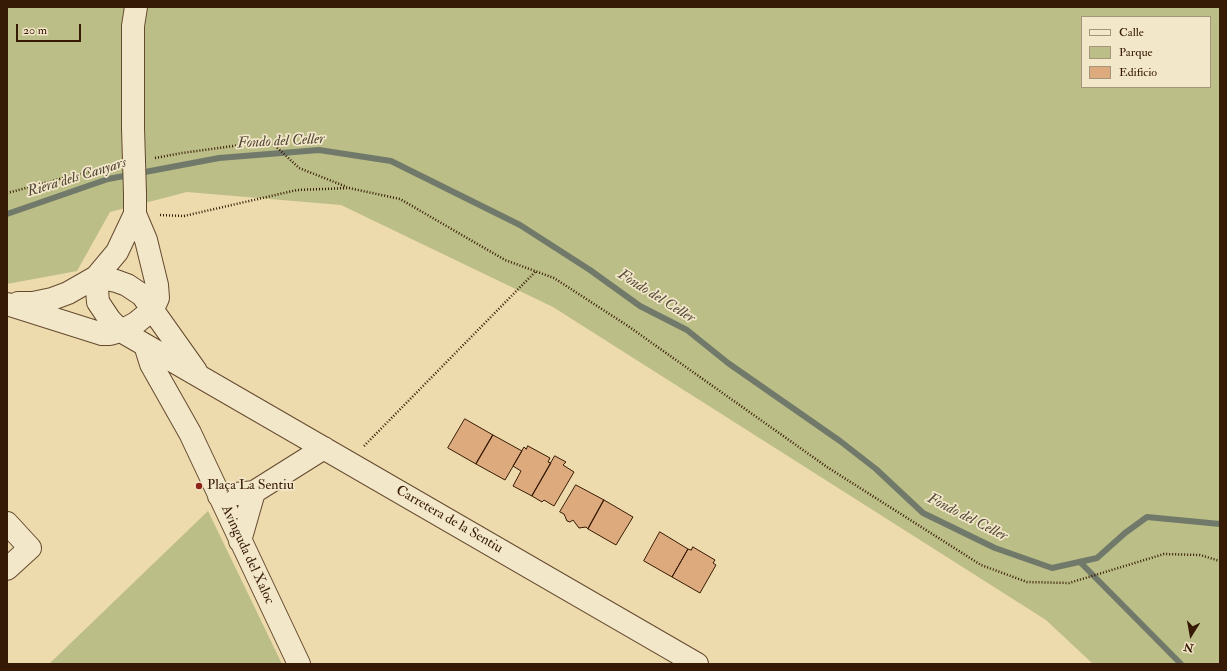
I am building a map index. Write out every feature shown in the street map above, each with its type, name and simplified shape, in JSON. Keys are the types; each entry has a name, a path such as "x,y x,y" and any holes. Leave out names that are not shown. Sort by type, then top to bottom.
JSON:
{"street":[{"path":"7,303 102,334 115,333 136,323 153,309 158,298 157,285 146,240 135,204 133,26 136,7"},
{"path":"7,303 33,303 52,299 68,293 96,277 117,252 135,204"},
{"path":"96,277 127,285 142,295 200,376"},
{"path":"96,277 98,302 110,320 115,333 145,345 200,376"},
{"name":"Avinguda del Xaloc","path":"115,333 119,342 140,365 162,383"},
{"name":"Avinguda del Xaloc","path":"145,345 151,364 190,433 299,664"},
{"name":"Carretera de la Sentiu","path":"200,376 697,664"},
{"path":"219,496 254,492 324,448"},
{"path":"240,541 254,492"},
{"path":"7,523 30,548 7,569"}],"path":[{"path":"152,159 182,153 270,142 299,168 349,188 400,199 505,260 554,278 628,326 827,467 981,565 1026,582 1069,583 1164,554 1200,556 1220,561"},
{"path":"7,193 114,167"},
{"path":"135,204 184,216 296,190 349,188"},
{"path":"348,462 536,271"}],"green space":[{"path":"7,7 1220,7 1220,664 1093,664 1046,620 553,307 341,205 187,192 110,212 77,271 7,284"},
{"path":"208,511 282,664 49,664"}],"building":[{"path":"465,419 493,435 476,464 448,448"},
{"path":"493,435 522,451 505,480 476,464"},
{"path":"528,446 550,458 548,462 551,463 532,496 513,486 521,471 513,466 524,447 526,449"},
{"path":"555,456 566,462 563,465 574,472 554,506 544,500 542,502 532,496"},
{"path":"576,485 604,500 588,529 586,527 579,528 573,520 570,522 567,521 564,514 560,512"},
{"path":"604,500 633,517 616,545 588,529"},
{"path":"660,532 688,549 672,577 644,561"},
{"path":"693,547 715,560 713,563 716,565 700,593 672,577 688,549 691,550"}],"waterway":[{"name":"Fondo del Celler","path":"7,214 108,179 219,158 319,150 391,161 520,225 590,270 640,306 687,330 728,363 840,441 876,469 923,513 995,548 1052,568 1097,558 1125,533 1147,517 1220,524"},
{"name":"Fondo del Celler","path":"1080,562 1181,664"}],"place":[{"name":"Plaça La Sentiu","path":"199,486"}],"water label":[{"name":"Riera dels Canyars","path":"77,178"}]}
